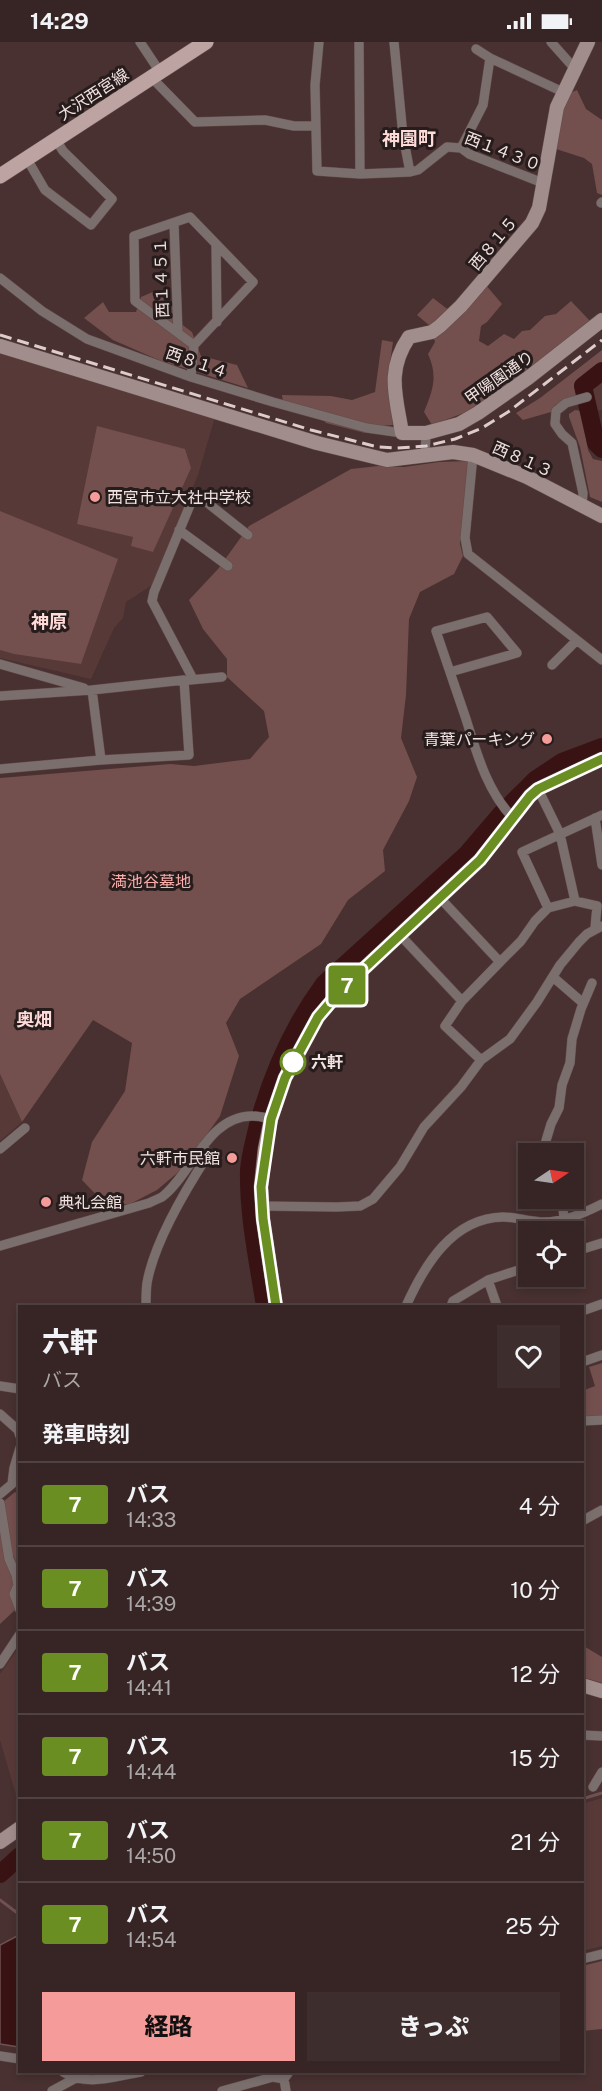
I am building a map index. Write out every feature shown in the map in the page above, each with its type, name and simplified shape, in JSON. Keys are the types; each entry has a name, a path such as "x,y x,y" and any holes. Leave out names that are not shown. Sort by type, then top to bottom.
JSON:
{"main road":[{"name":"大沢西宮線","path":"0,176 156,75 198,44"}],"street":[{"path":"140,42 156,75 195,122 264,120 294,126 316,126"},
{"path":"320,42 315,85 317,171 360,174 410,172 403,136 394,42"},
{"path":"359,42 360,174"},
{"path":"551,42 575,69"},
{"name":"西８１５","path":"402,433 393,377 404,345 410,337 416,334 432,332 461,306 532,223 539,208 557,107 588,42"},
{"path":"476,50 563,92"},
{"path":"461,148 483,105 490,58"},
{"path":"27,159 45,190 91,225 112,200 63,151 56,140"},
{"name":"西１４３０","path":"410,172 418,170 447,147 461,148 469,154 543,183"},
{"path":"191,377 194,345 254,282 190,217 134,236 135,301 194,345"},
{"name":"西１４５１","path":"174,223 178,333"},
{"path":"216,244 217,322"},
{"name":"西８１４","path":"0,278 42,311 87,339 191,377 367,428 402,433"},
{"name":"甲陽園通り","path":"402,433 426,433 459,424 487,408 602,320"},
{"name":"西８１３","path":"0,346 317,443 387,460 460,452 473,454 527,477 602,516"},
{"path":"582,505 583,493 572,443 555,424 556,411 566,403 587,397"},
{"path":"425,457 426,433"},
{"path":"473,454 465,538 468,554 602,660"},
{"path":"0,769 189,755 189,680 152,601 154,592 195,493 248,535"},
{"path":"179,530 228,566"},
{"path":"450,672 517,653 487,617 436,631 482,768 501,805 513,818"},
{"path":"552,665 576,641"},
{"path":"0,664 92,690"},
{"path":"0,696 92,690 222,677"},
{"path":"92,690 100,760"},
{"path":"276,1305 261,1206 263,1117 318,1017 341,990 480,860 538,789 602,759"},
{"path":"538,789 560,834 575,901"},
{"path":"548,908 522,852 598,817 602,865"},
{"path":"440,898 500,962"},
{"path":"261,1206 360,1206 373,1199 400,1167 424,1127 461,1087 481,1060 510,1039 579,942 598,927 599,905 575,901 548,908 535,921 521,941 462,1001 445,1026 481,1060"},
{"path":"400,935 462,1001"},
{"path":"553,977 583,1003"},
{"path":"545,1143 559,1108 562,1085 570,1063 572,1039 592,983"},
{"path":"0,1246 149,1203 162,1196 215,1131 227,1123 263,1117"},
{"path":"0,1149 25,1128"},
{"path":"146,1305 147,1283 155,1255 183,1194 208,1155 203,1146"},
{"path":"406,1305 428,1262 455,1235 472,1225 484,1219 502,1217 540,1222 564,1219 577,1216 602,1204"},
{"path":"563,1209 564,1219"},
{"path":"584,1249 602,1243"},
{"path":"451,1305 453,1301 488,1280 518,1270"},
{"path":"488,1280 498,1305"},
{"path":"584,1310 602,1304"},
{"path":"584,1361 602,1355"},
{"path":"0,1386 18,1389"},
{"path":"0,1414 18,1431"},
{"path":"584,1421 602,1420"},
{"path":"0,1494 16,1486 14,1468 18,1455"},
{"path":"0,1503 9,1559 18,1585 14,1594 18,1605"},
{"path":"584,1520 602,1510"},
{"path":"0,1664 18,1637"},
{"path":"584,1686 602,1691"},
{"path":"584,1735 602,1736"},
{"path":"593,1786 602,1772"},
{"path":"0,1842 18,1829"},
{"path":"584,1958 602,1954"},
{"path":"0,2056 18,2060"},
{"path":"65,2073 74,2079 86,2081 135,2073"},
{"path":"222,2091 287,2075 286,2091"},
{"path":"52,2091 74,2079"}],"shaded area":[{"name":"西宮市立大社中学校","path":"0,351 215,417 198,475 152,585 126,602 123,618 114,628 91,679 0,658"},
{"path":"602,373 602,410 595,411 587,385"},
{"path":"0,1074 22,1122 0,1141"},
{"path":"18,1648 18,1802 0,1740 0,1674"},
{"path":"602,1798 602,1946 584,1950 584,1803"},
{"path":"18,1936 18,2047 0,2044 0,1945"}],"green space":[{"path":"577,90 586,109 602,120 602,195 597,193 592,164 584,158 556,149 560,110 568,94"},
{"path":"485,284 502,304 481,326 479,341 488,346 504,334 514,339 522,331 530,330 545,316 556,314 571,301 590,321 503,389 469,411 432,425 424,412 434,376 428,354 435,342 430,326 417,315 433,298 446,308 463,313"},
{"path":"155,291 169,298 180,323 192,332 201,356 237,365 248,388 161,361 113,340 84,318 103,302 109,312 136,312 141,297"},
{"path":"382,340 393,342 388,377 393,425 380,426 365,433 326,423 316,411 283,402 282,395 331,396 352,400 375,392"},
{"path":"602,350 602,373 585,385 588,393 555,405 551,412 523,420 516,413 540,398"},
{"path":"575,410 582,411 588,450 593,459 602,461 602,502 590,497 580,447 569,417 569,414"},
{"path":"97,426 185,449 191,468 153,552 131,546 133,537 77,524"},
{"name":"満池谷墓地","path":"468,461 460,544 463,556 454,574 420,592 409,619 406,695 401,738 417,777 409,801 383,850 385,871 348,900 321,944 240,999 226,1023 239,1056 220,1116 182,1169 157,1190 130,1204 106,1205 82,1180 92,1142 125,1091 132,1043 93,1020 22,1122 0,1074 0,778 170,764 194,766 250,759 269,737 264,711 227,677 227,659 203,629 189,600 218,569 249,526 351,469"},
{"path":"0,511 118,559 81,664 0,650"},
{"path":"602,1363 602,1417 584,1416 584,1390 595,1386 589,1367"},
{"path":"15,1492 18,1494 18,1568 12,1552 3,1502"},
{"path":"0,1519 13,1574 15,1610 0,1624"},
{"path":"584,1646 602,1657 602,1683 584,1678"},
{"path":"602,1961 602,2029 584,2031 584,1966"}],"waterway":[{"path":"602,371 583,386 596,443 602,449"},
{"path":"265,1305 252,1221 249,1187 251,1153 270,1087 293,1034 313,1000 324,984 466,855 501,814 535,780 562,762 602,747"},
{"path":"584,1798 602,1793"},
{"path":"0,1874 18,1858"},
{"path":"0,1900 18,1914"}],"railway":[{"path":"0,335 311,430 378,447 397,448 426,446 455,439 482,428 508,412 602,340"}],"bus line":[{"name":"7","path":"276,1305 261,1206 265,1149 271,1119 285,1078 318,1017 341,990 480,860 530,796 538,789 602,759"}],"place":[{"name":"西宮市立大社中学校","path":"95,497"},
{"name":"青葉パーキング","path":"547,739"},
{"name":"六軒","path":"293,1062"},
{"name":"六軒市民館","path":"232,1158"},
{"name":"典礼会館","path":"46,1202"}],"district":[{"name":"神園町","path":"409,139"},
{"name":"神原","path":"49,622"},
{"name":"奥畑","path":"34,1020"}]}
